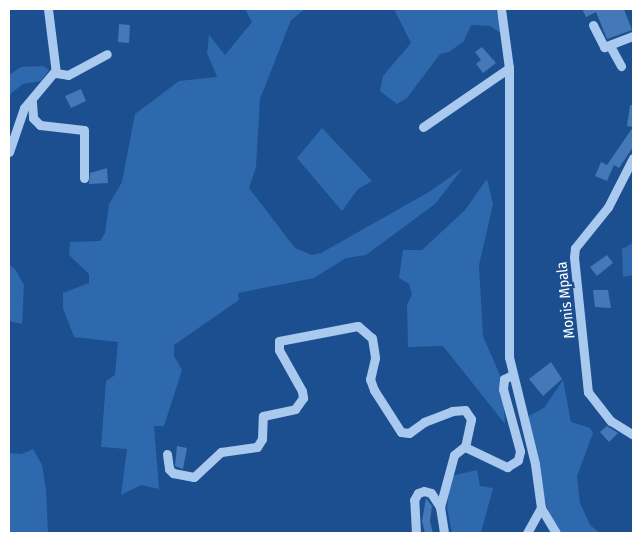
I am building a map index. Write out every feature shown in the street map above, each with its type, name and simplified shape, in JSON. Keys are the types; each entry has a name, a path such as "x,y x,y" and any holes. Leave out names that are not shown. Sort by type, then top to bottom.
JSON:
{"street":[{"path":"9,152 21,116 55,71 48,9"},
{"path":"501,9 509,68 507,298 512,375 535,464 541,508 556,533"},
{"path":"592,24 604,47 633,36"},
{"path":"610,46 621,66"},
{"path":"55,71 68,75 107,54"},
{"path":"423,127 509,68"},
{"path":"32,102 33,118 40,125 84,130 84,178"},
{"name":"Monis Mpala","path":"633,158 608,207 575,248 574,257 588,392 611,421 633,435"},
{"path":"167,454 169,469 174,473 194,477 221,452 257,447 262,438 263,416 295,410 303,398 302,391 279,350 279,341 345,326 358,326 372,338 375,358 370,379 401,432 409,433 424,422 452,411 465,410 471,419 464,446 454,454 440,507 444,533"},
{"path":"464,446 503,466 510,466 519,458 520,447 503,389 504,379 512,375"},
{"path":"416,533 413,504 418,493 431,493 440,507"},
{"path":"527,533 541,508"}],"shaded area":[{"path":"245,9 305,9 291,20 260,99 256,167 249,188 295,248 312,255 321,253 429,192 463,168 435,204 366,255 346,258 314,278 238,293 239,300 174,345 174,356 182,370 164,426 154,426 159,489 141,485 121,495 127,449 101,447 106,381 115,375 118,342 74,337 63,308 63,293 89,283 89,274 69,255 70,242 100,241 105,233 109,204 122,182 135,114 179,81 217,77 207,53 209,35 225,55 252,22"},
{"path":"394,9 496,9 502,34 490,26 471,25 464,41 449,52 440,54 407,98 397,104 380,91 383,76 411,43"},
{"path":"43,66 49,70 41,81 23,84 9,95 9,75 21,67"},
{"path":"322,128 372,181 358,189 342,211 297,158"},
{"path":"487,179 493,204 479,265 483,336 502,380 505,424 443,346 408,347 407,305 412,294 409,284 399,278 403,250 422,250 465,210"},
{"path":"633,243 633,275 623,277 622,249"},
{"path":"9,265 15,269 24,285 22,324 9,321"},
{"path":"563,380 571,422 590,428 593,433 577,476 580,503 590,525 600,533 562,533 550,518 547,507 528,427 529,416 544,408"},
{"path":"33,449 42,465 46,490 48,533 9,533 9,453 22,454"},
{"path":"477,470 480,486 493,488 481,533 452,533 447,508 451,476"}],"building":[{"path":"582,9 624,9 632,30 607,39 596,12 586,17"},
{"path":"119,24 130,25 129,43 118,42"},
{"path":"482,47 496,63 483,73 476,64 481,60 475,52"},
{"path":"81,89 86,101 71,108 65,96"},
{"path":"630,105 633,105 633,127 627,126"},
{"path":"633,127 633,147 619,168 614,165 607,181 595,176 601,162 607,165"},
{"path":"107,168 108,183 89,184 90,173"},
{"path":"607,255 613,263 597,276 590,267"},
{"path":"593,290 608,290 611,308 595,307"},
{"path":"551,362 562,379 543,396 529,379"},
{"path":"607,426 618,433 609,442 600,432"},
{"path":"177,446 187,448 183,469 175,466"},
{"path":"426,498 432,506 430,521 433,533 425,533 422,521"}]}
